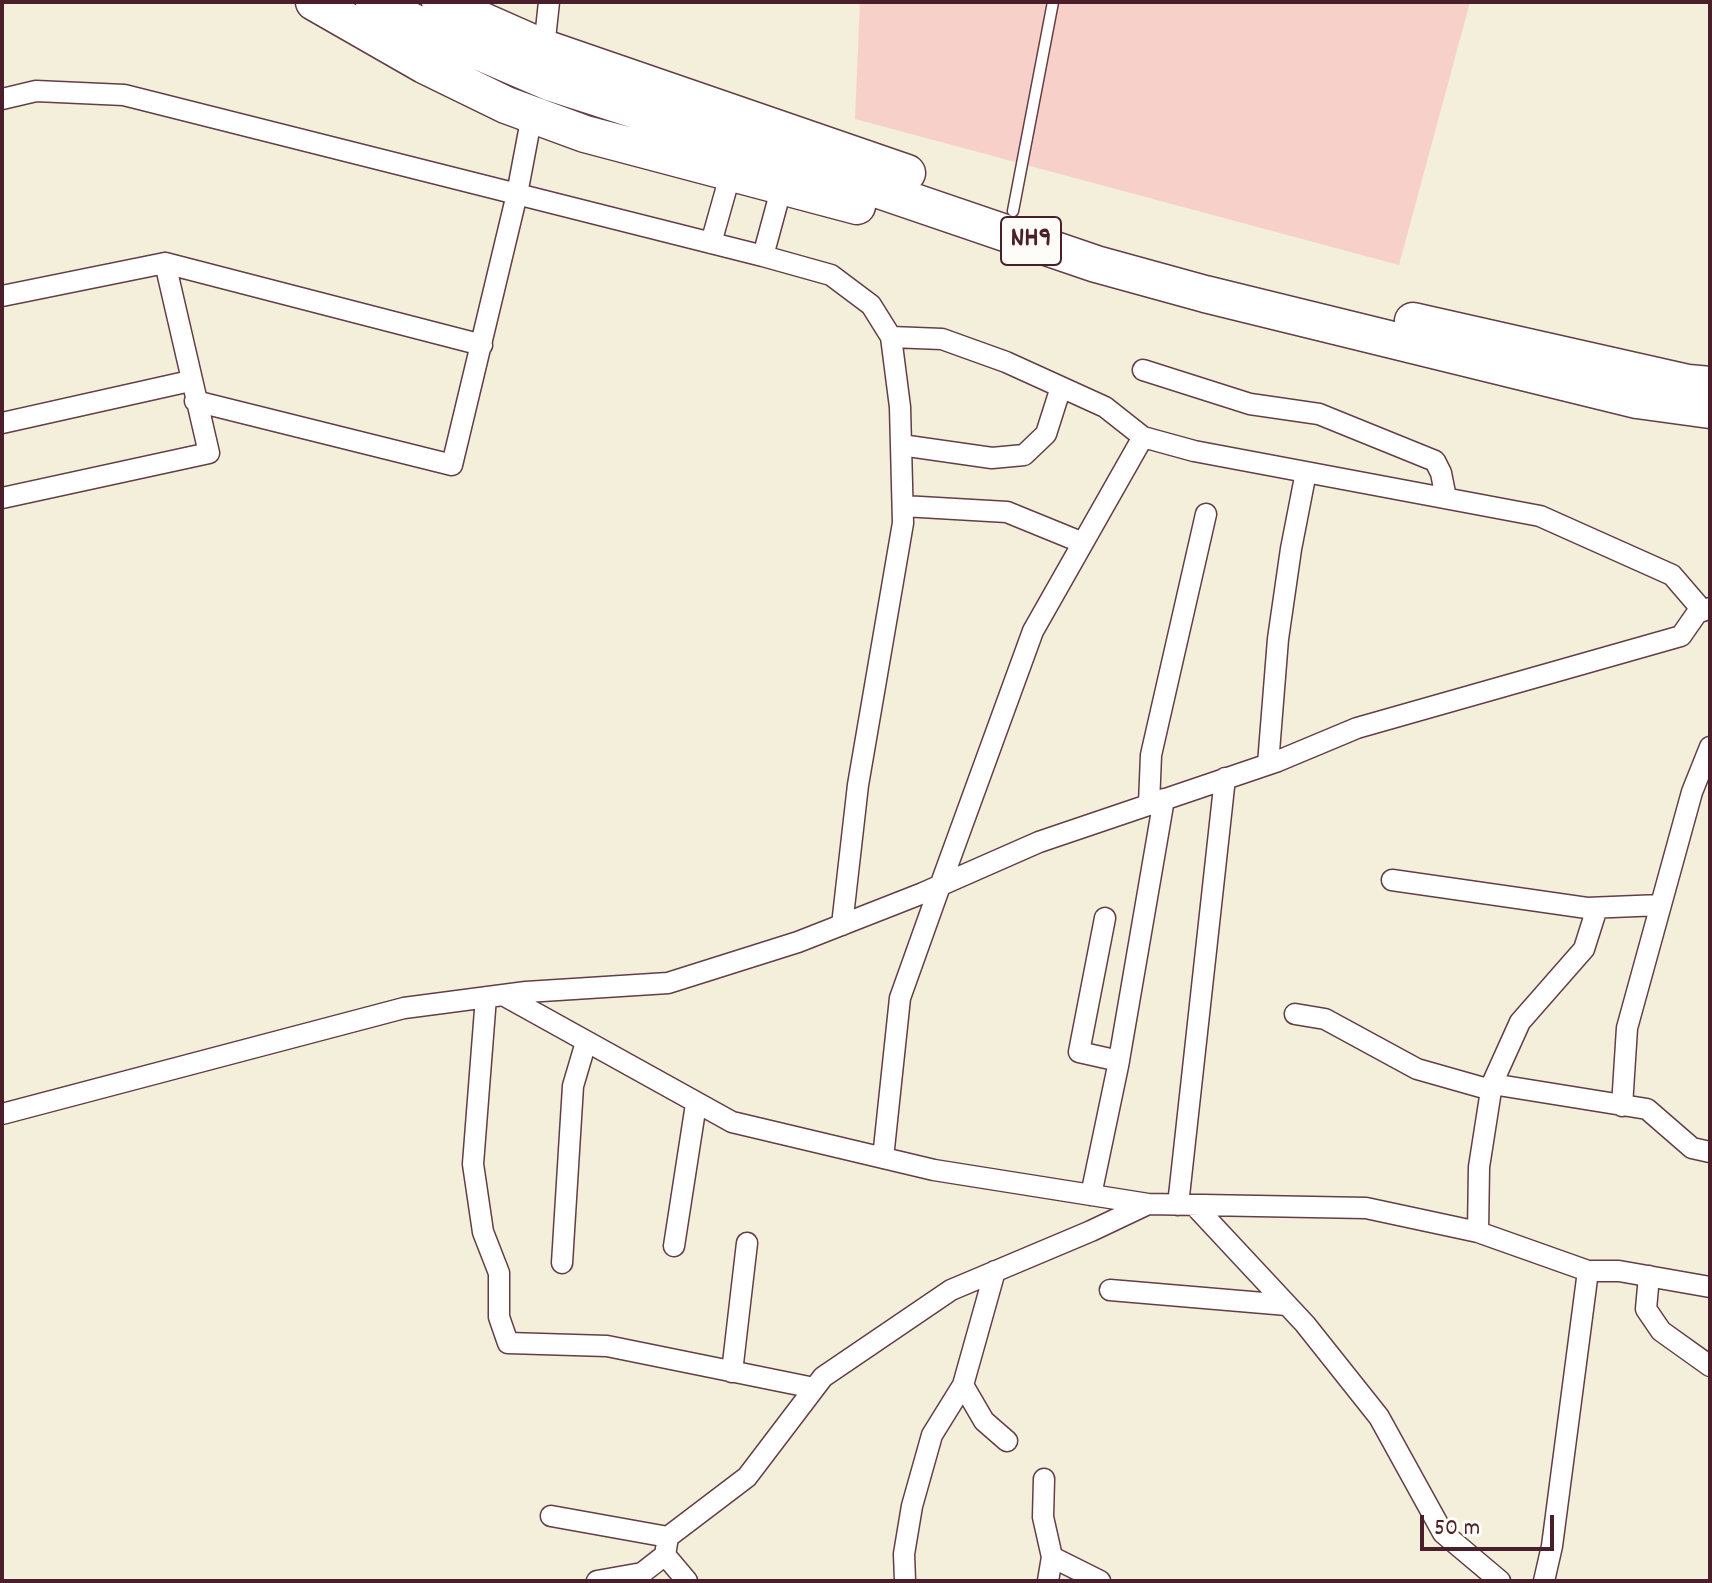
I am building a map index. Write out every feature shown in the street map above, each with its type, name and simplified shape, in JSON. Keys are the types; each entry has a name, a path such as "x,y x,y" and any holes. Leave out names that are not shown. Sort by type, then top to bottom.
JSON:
{"highway":[{"path":"314,2 424,65 506,105 585,134 900,217 1009,222"},
{"name":"NH9","path":"374,2 433,32 549,82 1009,222 1160,257 1398,331 1496,352 1710,385"},
{"name":"NH9","path":"440,2 544,48 1009,222"},
{"name":"NH9","path":"1496,352 1637,400 1710,410"}],"street":[{"path":"544,48 549,2"},
{"path":"2,99 36,91 124,95 831,275 871,305 891,337 900,407 903,506 901,537 858,785 842,925"},
{"path":"2,423 193,391 452,465 517,194 532,115"},
{"path":"711,243 731,172"},
{"path":"763,256 782,186"},
{"path":"2,296 165,263 482,345"},
{"path":"2,498 209,453 165,263"},
{"path":"2,1114 404,1008 494,996 668,983 798,942 940,886 1039,842 1268,764 1357,728 1681,636 1697,613 1707,610 1672,575 1540,516 1194,451 1143,437 1105,407 1006,362 942,339 891,337"},
{"path":"1143,370 1250,404 1319,414 1435,461 1446,498"},
{"path":"901,445 992,458 1024,455 1046,434 1061,387"},
{"path":"883,1158 900,998 940,886 1033,631 1143,437"},
{"path":"1268,764 1278,639 1306,472"},
{"path":"903,506 1007,512 1083,543"},
{"path":"1091,1195 1119,1061 1156,802 1151,755 1206,514"},
{"path":"1622,1106 1627,1028 1692,792 1710,747"},
{"path":"1186,1205 1225,778"},
{"path":"1392,880 1476,894 1597,908 1661,905"},
{"path":"1478,1232 1479,1167 1492,1087 1520,1022 1584,949 1597,908"},
{"path":"1105,918 1079,1052 1119,1061"},
{"path":"494,996 732,1122 934,1170 1148,1204 1366,1208 1478,1232 1588,1271 1619,1271 1710,1287"},
{"path":"494,996 473,1164 483,1232 499,1273 499,1317 508,1343 607,1346 814,1388"},
{"path":"1295,1014 1325,1019 1417,1069 1492,1087 1647,1109 1692,1148 1710,1152"},
{"path":"562,1263 573,1086 586,1042"},
{"path":"674,1246 696,1104"},
{"path":"597,1581 642,1573 666,1546 747,1477 823,1377 951,1290 1148,1204"},
{"path":"1186,1205 1287,1305 1379,1417 1443,1533 1500,1581"},
{"path":"732,1372 747,1243"},
{"path":"905,1581 904,1554 912,1506 932,1435 963,1385 995,1271"},
{"path":"1544,1581 1552,1546 1588,1271"},
{"path":"1649,1276 1646,1309 1661,1331 1710,1366"},
{"path":"1110,1290 1287,1305"},
{"path":"963,1385 984,1421 1007,1441"},
{"path":"1044,1479 1043,1517 1052,1557 1048,1581"},
{"path":"551,1516 666,1546 687,1581"},
{"path":"1052,1557 1100,1581"}],"lane":[{"path":"1009,222 1053,2"}],"shaded area":[{"path":"860,2 1470,2 1399,265 855,119"}]}
